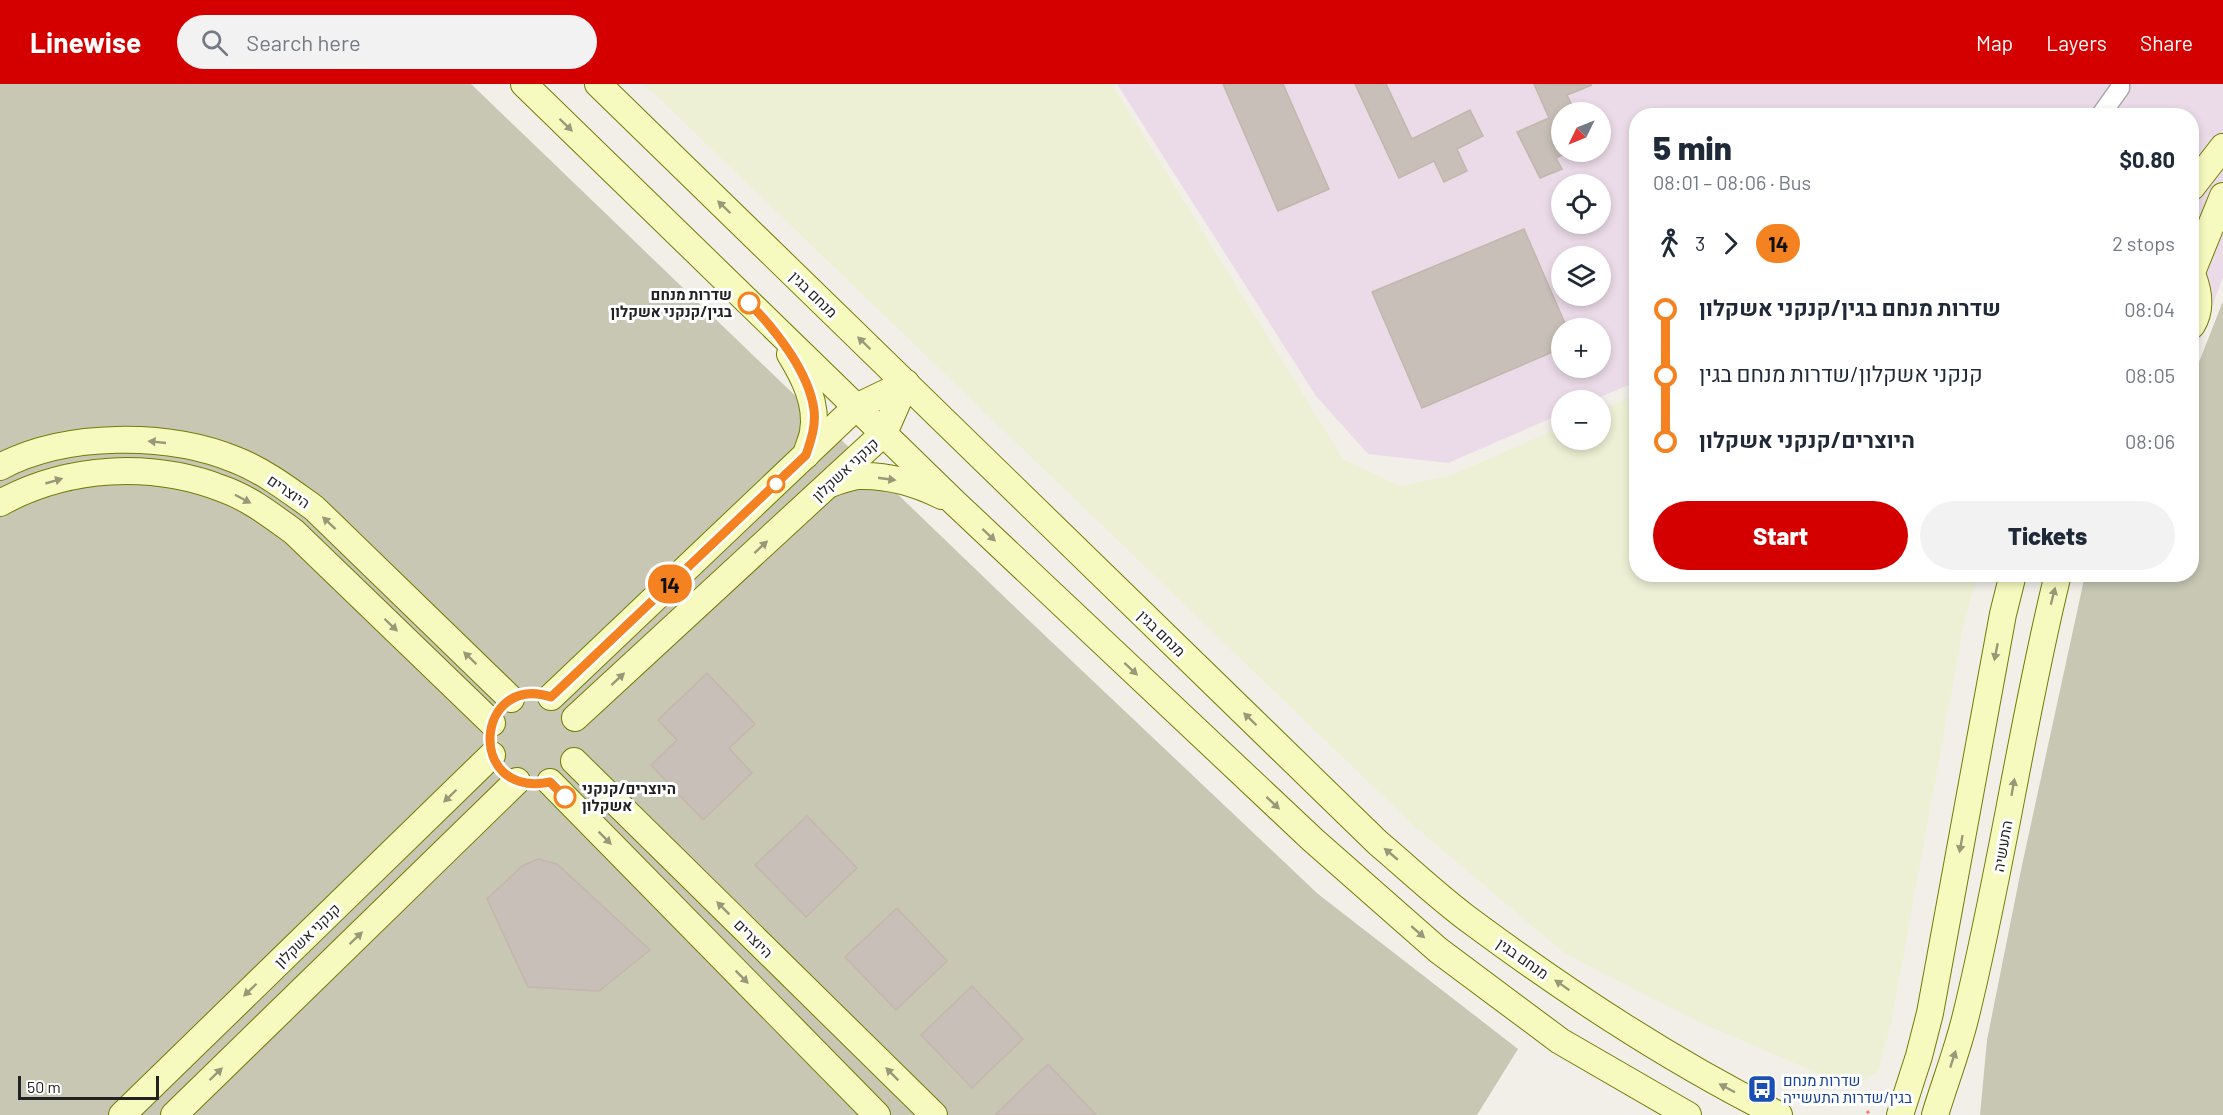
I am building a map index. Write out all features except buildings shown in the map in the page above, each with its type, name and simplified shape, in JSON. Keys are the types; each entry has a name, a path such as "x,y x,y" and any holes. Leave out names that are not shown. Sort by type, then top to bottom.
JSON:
{"street":[{"path":"524,84 954,502 1312,840 1438,950 1560,1041 1688,1115"},
{"name":"מנחם בגין","path":"598,84 1378,843 1470,921 1588,1003 1709,1078 1779,1115"},
{"path":"2106,108 2120,88 2120,84"},
{"path":"2199,178 2223,147"},
{"path":"2199,256 2223,196"},
{"path":"766,319 791,355 805,382 814,409 813,432 806,455"},
{"path":"551,697 856,407 906,383"},
{"name":"קנקני אשקלון","path":"575,718 884,433 906,383"},
{"name":"היוצרים","path":"0,467 14,460 68,444 131,439 184,445 236,460 280,483 314,508 511,699"},
{"name":"היוצרים","path":"0,503 26,489 74,475 130,471 178,476 224,489 263,510 294,532 492,723"},
{"path":"830,484 856,476 887,478 922,486 954,502"},
{"path":"1900,1115 1930,1013 2003,614 2011,582"},
{"name":"התעשיה","path":"1937,1113 1966,1018 1991,909 2018,762 2056,582"},
{"path":"535,693 551,697 561,702 575,718 579,732 579,747 574,761 564,774 550,782 528,784 517,781 502,771 492,755 489,744 492,723 500,709 511,699 535,693"},
{"name":"קנקני אשקלון","path":"122,1115 492,755"},
{"name":"היוצרים","path":"574,761 934,1115"},
{"path":"174,1115 517,781"},
{"path":"550,782 878,1115"},
{"path":"1872,1114 1893,1104 1909,1087"},
{"path":"1754,1102 1796,1115"}],"shaded area":[{"path":"0,84 471,84 1018,610 1318,894 1518,1049 1477,1115 0,1115"},
{"path":"644,84 1112,84 1343,459 1400,486 1452,475 1551,431 1551,450 1611,450 1611,405 1629,397 1629,582 1975,582 1963,629 1891,1024 1878,1071 1852,1088 1701,1023 1564,953 1414,826"},
{"path":"1117,84 2223,84 2223,277 2199,342 2199,108 1629,108 1629,385 1611,392 1611,390 1551,390 1551,418 1448,463 1368,454 1316,396"},
{"path":"2223,301 2223,1115 1980,1115 1987,1040 2083,582 2199,582 2199,362"}],"bus line":[{"name":"14","path":"565,797 550,782 528,784 517,781 502,771 496,763 489,744 489,734 500,709 511,699 527,694 543,694 551,697 806,455 813,432 814,409 805,382 791,355 766,319 749,303"}],"place":[{"name":"שדרות מנחם בגין/קנקני אשקלון","path":"749,303"},
{"name":"היוצרים/קנקני אשקלון","path":"565,797"},
{"name":"שדרות מנחם בגין/שדרות התעשייה","path":"1762,1089"}]}
